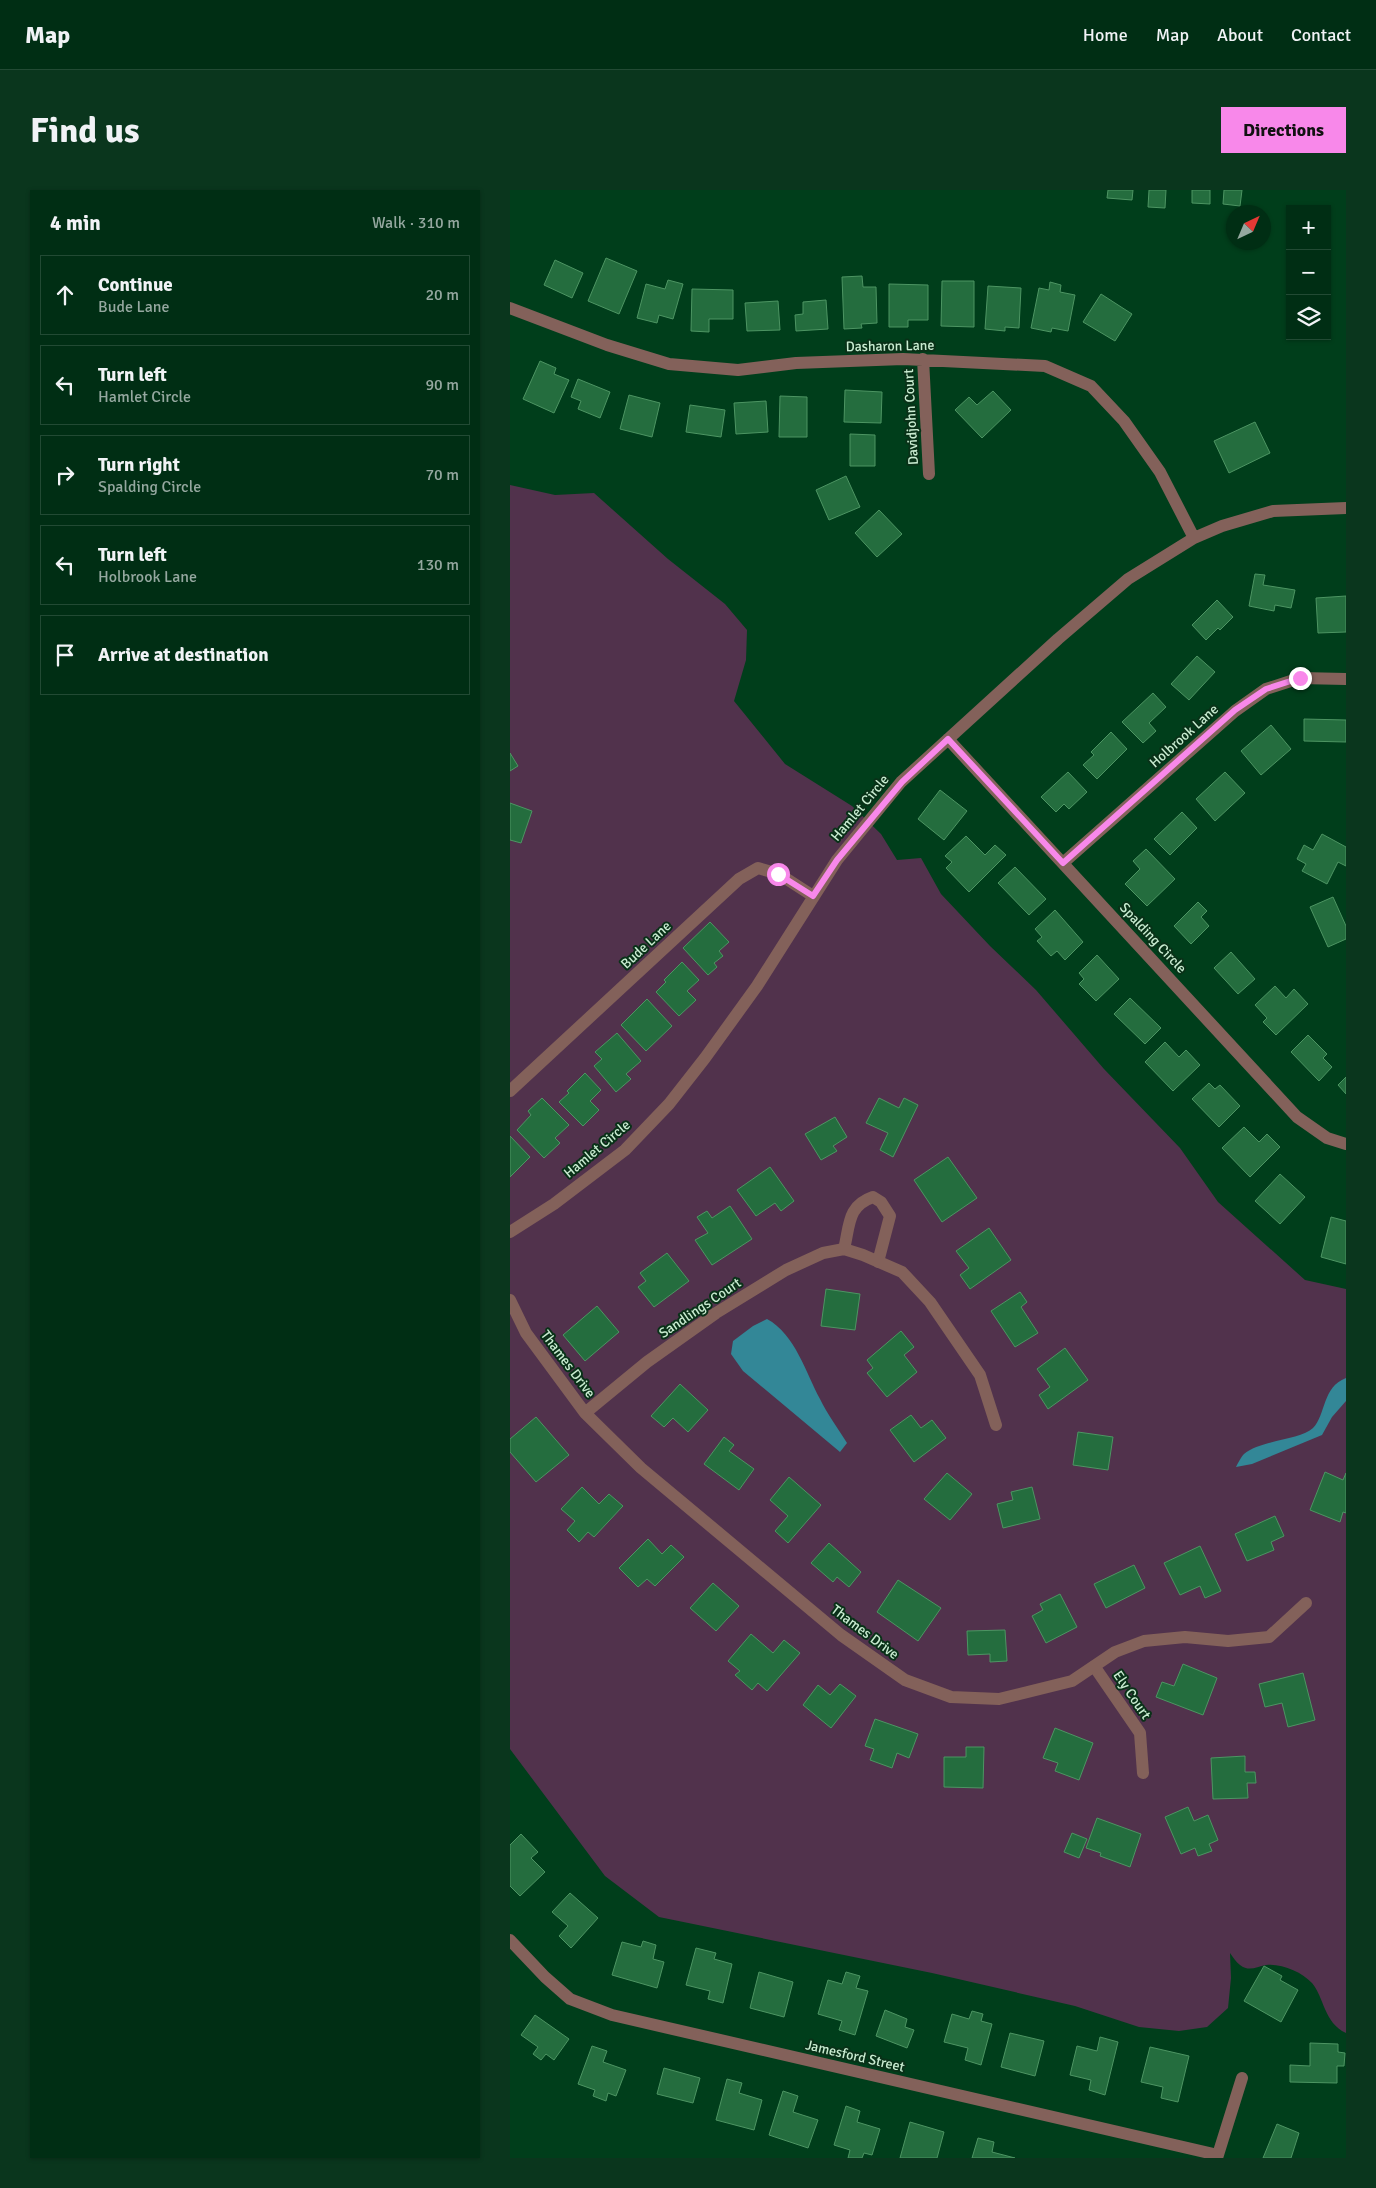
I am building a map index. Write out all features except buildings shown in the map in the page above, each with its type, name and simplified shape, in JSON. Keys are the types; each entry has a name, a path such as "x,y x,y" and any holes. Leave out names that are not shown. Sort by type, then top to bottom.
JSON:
{"street":[{"name":"Dasharon Lane","path":"510,308 607,346 669,364 738,370 796,364 923,359 1045,366 1091,386 1124,421 1160,472 1194,538"},
{"name":"Davidjohn Court","path":"923,359 929,474"},
{"name":"Hamlet Circle","path":"510,1232 554,1204 624,1150 669,1104 757,986 837,860 902,782 1058,639 1128,579 1194,538 1222,526 1273,511 1346,508"},
{"name":"Holbrook Lane","path":"1063,863 1235,710 1266,689 1300,678 1346,679"},
{"name":"Spalding Circle","path":"948,739 1297,1117 1327,1138 1346,1144"},
{"name":"Bude Lane","path":"510,1091 740,879 758,868 778,874 813,896"},
{"path":"878,1262 890,1216 881,1202 873,1197 861,1201 854,1209 844,1249 902,1272 930,1302 980,1376 996,1426"},
{"name":"Sandlings Court","path":"585,1413 648,1362 716,1313 786,1270 823,1253 844,1249"},
{"name":"Thames Drive","path":"510,1300 526,1333 585,1413 648,1474 841,1635 905,1680 952,1697 999,1699 1072,1681 1115,1652 1144,1641 1185,1636 1228,1641 1269,1636 1306,1603"},
{"name":"Ely Court","path":"1094,1666 1140,1733 1143,1773"},
{"name":"Jamesford Street","path":"510,1940 545,1977 570,1999 612,2016 1217,2157"},
{"path":"1217,2157 1242,2078"}],"shaded area":[{"path":"510,485 555,495 594,493 668,559 725,604 747,630 746,660 734,701 785,764 852,806 881,834 897,860 921,858 941,894 990,946 1036,990 1104,1069 1180,1148 1218,1202 1305,1280 1346,1289 1346,2033 1333,2023 1316,1989 1303,1975 1278,1965 1246,1968 1239,1964 1230,1953 1231,1978 1228,2008 1207,2027 1179,2031 1139,2027 1075,2006 932,1973 659,1917 605,1876 510,1749"}],"water":[{"path":"767,1319 785,1334 799,1355 829,1416 847,1443 840,1452 743,1371 731,1354 733,1341 753,1326"},
{"path":"1346,1378 1346,1401 1332,1417 1322,1435 1252,1464 1236,1467 1243,1455 1251,1449 1299,1435 1313,1428 1320,1416 1328,1394 1338,1382"}],"route":[{"path":"778,874 813,896 837,860 902,782 948,739 1063,863 1235,710 1266,689 1300,678"}]}
